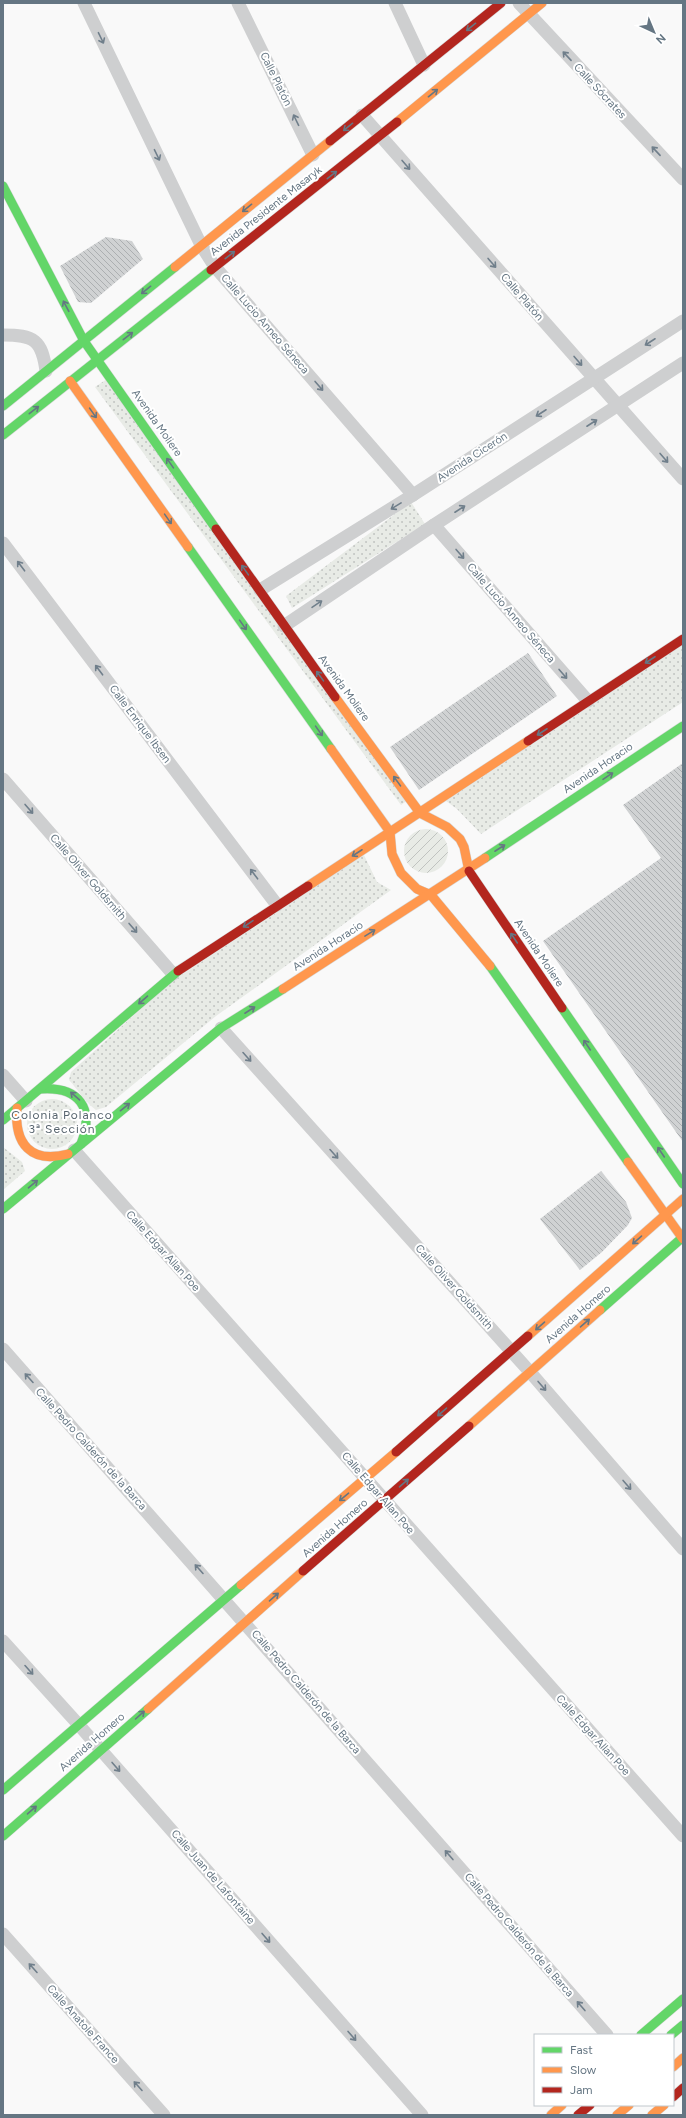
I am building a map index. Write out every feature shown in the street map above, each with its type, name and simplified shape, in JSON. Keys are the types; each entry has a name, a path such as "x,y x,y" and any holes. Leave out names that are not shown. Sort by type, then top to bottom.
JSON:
{"street":[{"name":"Calle Lucio Anneo Séneca","path":"84,3 201,245 215,267 413,495"},
{"name":"Calle Platón","path":"238,3 313,155"},
{"path":"395,3 424,65"},
{"name":"Avenida Presidente Masaryk","path":"3,406 501,3"},
{"name":"Calle Sócrates","path":"519,3 683,179"},
{"name":"Avenida Presidente Masaryk","path":"3,435 380,136 542,3"},
{"name":"Calle Platón","path":"362,115 683,479"},
{"name":"Avenida Moliere","path":"3,186 84,341 284,626 420,812 442,822 457,835 466,854 468,870 683,1184"},
{"name":"Avenida Cicerón","path":"260,590 413,495 683,321"},
{"path":"3,335 21,335 32,338 41,346 46,371"},
{"path":"284,626 434,525 683,363"},
{"path":"70,381 390,832 392,854 401,873 417,888 431,895 485,959 683,1238"},
{"name":"Calle Lucio Anneo Séneca","path":"434,525 588,702"},
{"name":"Calle Enrique Ibsen","path":"3,542 277,905"},
{"path":"3,1120 173,974 683,639"},
{"name":"Avenida Horacio","path":"3,1209 221,1028 431,895 683,726"},
{"name":"Calle Oliver Goldsmith","path":"3,779 173,974"},
{"name":"Calle Oliver Goldsmith","path":"221,1028 530,1372 683,1549"},
{"path":"3,1075 21,1104 17,1132 28,1149 36,1154 47,1157 57,1157 74,1149 86,1131 87,1117 79,1099 64,1089 54,1087 40,1089"},
{"name":"Calle Edgar Allan Poe","path":"74,1149 683,1836"},
{"name":"Avenida Homero","path":"3,1790 366,1478 683,1199"},
{"name":"Avenida Homero","path":"3,1836 683,1238"},
{"name":"Calle Pedro Calderón de la Barca","path":"3,1349 245,1622 606,2034"},
{"name":"Calle Juan de Lafontaine","path":"3,1641 101,1750 422,2115"},
{"name":"Calle Anatole France","path":"3,1934 164,2115"},
{"path":"642,2034 683,1999"},
{"path":"672,2034 683,2025"},
{"path":"674,2066 683,2058"},
{"path":"674,2096 683,2088"},
{"path":"551,2115 561,2106"},
{"path":"578,2115 589,2106"},
{"path":"617,2115 628,2106"},
{"path":"652,2115 663,2106"}],"shaded area":[{"path":"107,379 412,797 401,805 95,387"},
{"path":"411,502 425,524 292,608 286,596"},
{"path":"683,645 683,702 481,834 457,809 446,801"},
{"path":"422,829 430,829 442,835 448,847 448,855 442,867 430,873 422,873 410,867 404,855 404,847 410,835"},
{"path":"364,855 377,882 391,890 216,1016 106,1107 96,1110 85,1100 69,1080 71,1072 171,982"},
{"path":"52,1099 61,1101 70,1106 75,1115 77,1124 75,1133 70,1142 61,1147 52,1149 43,1147 34,1142 29,1133 27,1124 29,1115 34,1106 43,1101"},
{"path":"3,1147 22,1162 25,1171 3,1190"}],"building":[{"path":"106,237 132,241 143,259 91,303 78,302 60,266"},
{"path":"528,653 557,696 419,790 390,747"},
{"path":"683,763 683,1142 543,941 661,858 623,805"},
{"path":"601,1171 626,1202 632,1218 628,1225 602,1252 580,1270 540,1219"}],"traffic: fast":[{"path":"3,186 84,341 216,529"},
{"path":"3,406 175,267"},
{"path":"3,435 211,270"},
{"path":"188,547 331,749"},
{"path":"485,858 683,726"},
{"path":"490,966 628,1162"},
{"path":"3,1120 178,971"},
{"path":"3,1209 221,1028 283,989"},
{"path":"562,1008 683,1184"},
{"path":"40,1089 65,1091 74,1096 80,1102 84,1110 86,1120 85,1131 81,1144"},
{"path":"600,1310 683,1237"},
{"path":"3,1790 241,1585"},
{"path":"3,1836 148,1709"},
{"path":"642,2034 683,1999"},
{"path":"672,2034 683,2025"}],"traffic: slow":[{"path":"397,122 542,3"},
{"path":"175,267 330,141"},
{"path":"70,381 188,547"},
{"path":"335,697 420,813 447,827 460,839 464,847 469,871"},
{"path":"308,886 528,741"},
{"path":"331,749 390,832 392,854 401,873 417,889 431,895 490,966"},
{"path":"283,989 485,858"},
{"path":"17,1108 18,1132 22,1141 28,1148 35,1153 44,1156 68,1154"},
{"path":"628,1162 683,1239"},
{"path":"528,1336 683,1199"},
{"path":"469,1426 600,1310"},
{"path":"241,1585 396,1452"},
{"path":"148,1709 303,1571"},
{"path":"674,2066 683,2058"},
{"path":"551,2115 561,2106"},
{"path":"617,2115 628,2106"},
{"path":"652,2115 663,2106"}],"traffic: jam":[{"path":"330,141 501,3"},
{"path":"211,270 397,122"},
{"path":"216,529 335,697"},
{"path":"528,741 683,639"},
{"path":"469,871 562,1008"},
{"path":"178,971 308,886"},
{"path":"396,1452 528,1336"},
{"path":"303,1571 469,1426"},
{"path":"674,2096 683,2088"},
{"path":"578,2115 589,2106"}],"district":[{"name":"Colonia Polanco 3ª Sección","path":"62,1122"}]}
